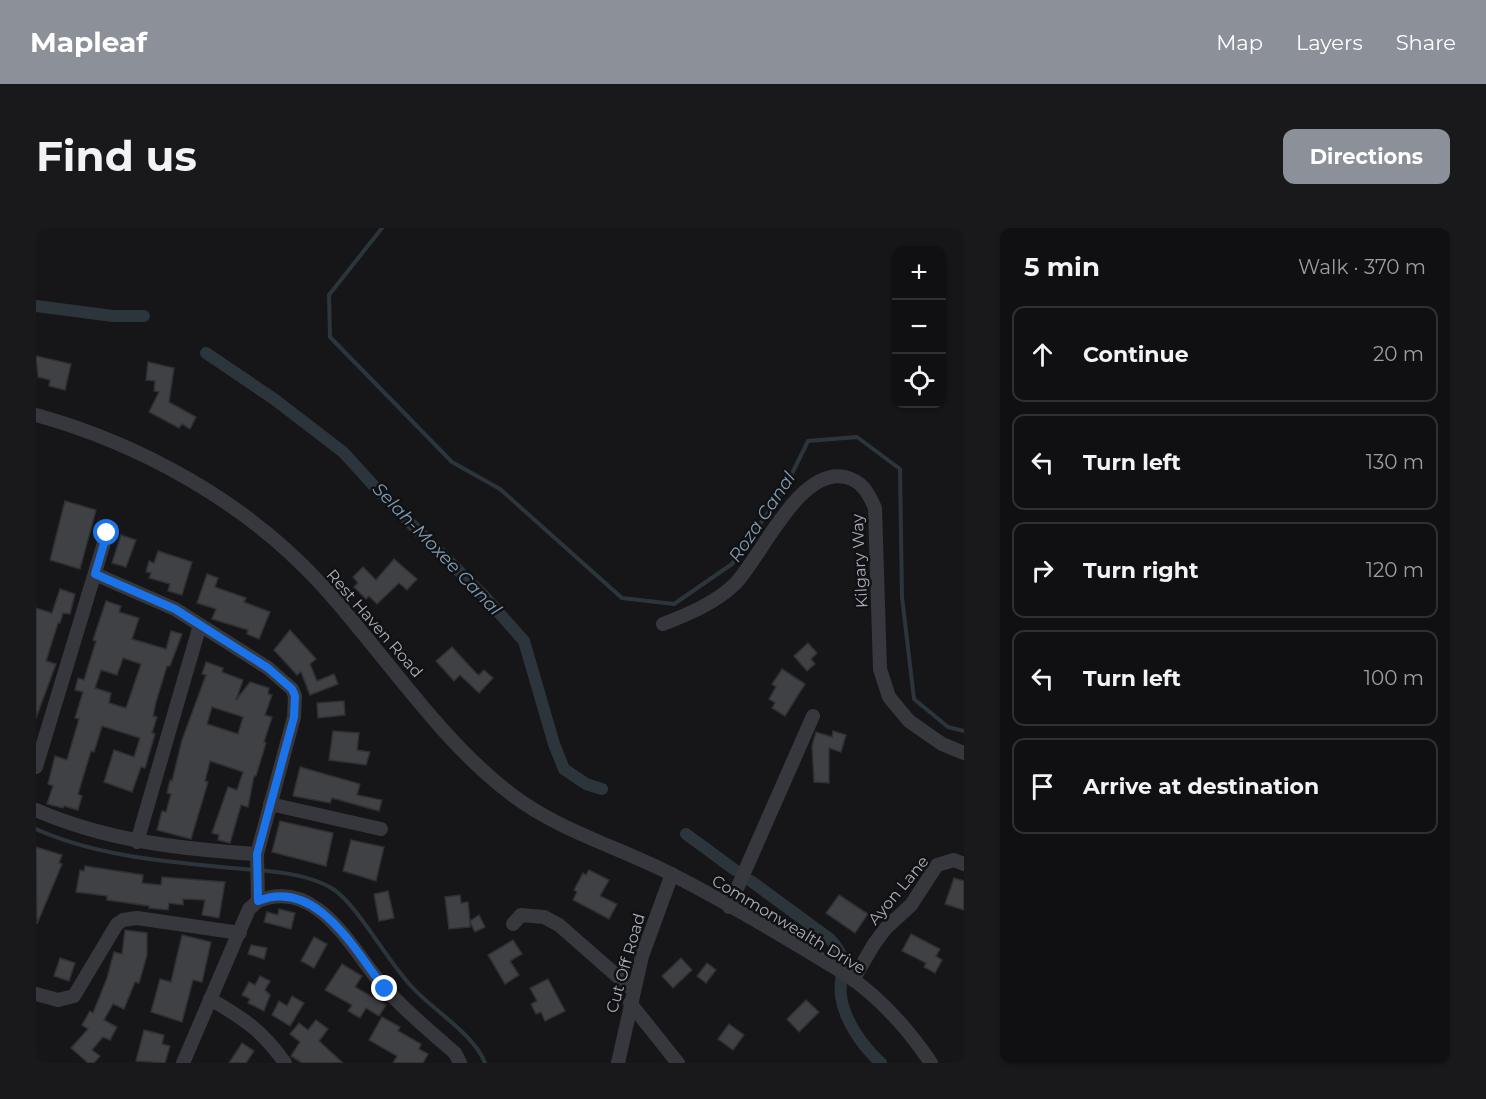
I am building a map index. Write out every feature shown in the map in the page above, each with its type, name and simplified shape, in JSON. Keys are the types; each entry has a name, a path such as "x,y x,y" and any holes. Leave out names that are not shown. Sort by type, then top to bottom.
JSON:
{"street":[{"name":"Rest Haven Road","path":"36,415 102,437 139,454 191,480 246,517 318,581 483,771 512,795 544,816 672,874"},
{"name":"Kilgary Way","path":"663,624 705,606 735,584 802,493 824,477 839,476 857,480 868,492 874,508 880,669 889,697 909,721 942,744 964,753"},
{"path":"36,767 107,533"},
{"path":"95,574 149,595 200,625 268,668 287,683 295,696 294,717 257,854 258,901"},
{"path":"138,842 200,625"},
{"path":"729,907 813,716"},
{"path":"270,804 381,829"},
{"path":"36,810 81,829 138,842 257,854"},
{"name":"Ayon Lane","path":"845,974 886,928 911,905 937,865 959,862"},
{"name":"Commonwealth Drive","path":"672,874 845,974 873,996 917,1043 931,1063"},
{"name":"Cut Off Road","path":"618,1063 631,996 655,915 672,874"},
{"path":"183,1063 249,909 258,901 280,897 296,899 319,909 340,930 385,989 455,1053 460,1063"},
{"path":"513,924 521,915 544,917 559,925 631,996 678,1063"},
{"path":"36,994 58,1000 74,996 117,924 123,920 136,918 240,933"},
{"path":"210,999 256,1028 274,1046 285,1063"}],"building":[{"path":"36,356 71,364 65,390 49,386 50,380 38,377"},
{"path":"148,362 174,368 169,402 196,417 190,429 182,424 179,428 149,412 159,392 154,391 155,381 146,380"},
{"path":"65,501 96,510 80,569 50,560"},
{"path":"121,535 136,540 126,567 112,563"},
{"path":"158,551 192,562 182,595 168,591 170,584 149,578 151,573 146,572 149,561 154,563"},
{"path":"394,559 417,579 407,590 399,583 377,604 369,596 366,599 354,587 358,583 353,577 363,567 376,580"},
{"path":"207,574 218,578 215,587 246,598 244,602 270,612 259,639 247,634 248,630 212,619 216,609 197,603"},
{"path":"60,589 75,594 70,614 63,613 58,623 46,661 56,664 36,718 36,608 52,613"},
{"path":"106,601 121,606 119,612 139,618 132,639 166,649 171,631 182,634 170,666 167,666 156,702 153,716 157,717 152,733 155,734 145,768 141,767 132,792 104,782 114,750 134,757 140,738 102,726 94,752 91,751 78,794 82,796 78,810 47,804 53,786 48,784 55,756 67,760 79,719 75,718 83,692 75,690 78,678 84,680 96,641 93,640","holes":["123,658 141,664 126,708 109,703 111,693 95,688 101,670 117,675"]},
{"path":"290,630 316,659 310,664 317,681 334,674 338,684 310,695 301,672 297,675 274,650"},
{"path":"808,643 817,653 811,659 815,664 807,671 794,656"},
{"path":"452,647 476,673 479,675 484,670 493,678 479,693 460,675 454,681 436,661"},
{"path":"206,662 223,668 222,672 243,680 236,700 250,682 269,688 268,694 272,695 265,715 272,717 256,776 254,776 248,807 241,805 230,843 218,840 219,835 212,833 228,787 237,790 243,772 210,761 205,781 208,782 191,839 157,830 162,811 166,812 171,794 167,793 182,740 206,675 202,674","holes":["212,707 243,717 238,734 207,724"]},
{"path":"782,669 805,684 785,716 772,708 775,703 769,699 776,687 772,684"},
{"path":"344,701 345,715 318,718 317,703"},
{"path":"333,731 359,733 357,750 370,752 366,765 329,760"},
{"path":"833,731 846,735 841,752 829,748 829,783 814,782 812,746 816,732 832,737"},
{"path":"300,767 360,784 357,795 382,800 379,811 332,798 330,803 293,796"},
{"path":"280,821 333,833 326,866 272,852"},
{"path":"351,840 384,847 376,881 343,871"},
{"path":"36,847 62,855 59,863 62,864 37,924"},
{"path":"85,866 143,875 142,883 161,885 162,877 225,882 219,918 202,915 205,900 183,899 183,905 169,903 168,910 107,900 107,896 76,892 80,870 84,871"},
{"path":"589,870 609,880 600,896 617,904 609,919 573,900 577,892 574,890 583,873 586,875"},
{"path":"954,878 964,881 964,910 945,904"},
{"path":"388,891 394,918 379,921 374,894"},
{"path":"460,895 461,903 468,902 470,921 479,915 485,927 475,932 470,922 470,927 449,929 445,897"},
{"path":"839,895 868,914 855,933 826,913"},
{"path":"279,909 295,913 291,929 264,922 267,912 278,915"},
{"path":"125,930 147,933 147,955 139,983 135,982 124,1009 113,1004 104,1020 117,1027 110,1040 103,1037 92,1050 100,1056 94,1063 88,1063 71,1048 88,1029 82,1025 90,1011 93,1013 107,978 114,952 122,954"},
{"path":"911,934 940,949 936,956 942,960 935,973 924,967 926,963 902,951"},
{"path":"182,935 211,942 202,982 193,980 182,1022 151,1012 160,979 171,982"},
{"path":"314,937 327,944 314,968 301,961"},
{"path":"513,940 522,954 510,961 519,975 505,984 488,955"},
{"path":"251,945 267,948 264,959 248,954"},
{"path":"60,958 75,963 69,981 54,976"},
{"path":"681,958 692,970 673,988 662,976"},
{"path":"707,963 716,970 706,983 697,976"},
{"path":"342,964 362,976 355,987 386,1005 379,1016 366,1008 360,1018 348,1011 352,1005 325,990"},
{"path":"260,976 270,981 265,990 270,995 264,1011 248,1003 250,999 242,995 249,982 255,985"},
{"path":"548,979 565,1011 545,1021 541,1012 536,1014 531,1004 537,1001 530,988"},
{"path":"292,996 304,1003 290,1026 272,1015 279,1001 287,1006"},
{"path":"806,1000 819,1012 799,1032 787,1019"},
{"path":"382,1017 400,1027 398,1031 421,1044 419,1049 428,1054 423,1063 393,1063 397,1056 369,1040"},
{"path":"316,1020 328,1029 319,1041 343,1063 302,1063 291,1056 300,1042 290,1034 299,1023 308,1030"},
{"path":"729,1024 744,1035 733,1050 718,1039"},
{"path":"144,1030 164,1035 162,1044 170,1046 165,1063 136,1061"},
{"path":"242,1043 254,1051 246,1063 229,1063"}],"waterway":[{"name":"Roza Canal","path":"382,228 329,295 330,337 452,462 500,489 622,598 674,604 732,564 784,490 808,441 857,437 900,469 902,597 914,699 948,727 964,731"},
{"name":"Selah-Moxee Canal","path":"36,306 113,316 144,316"},
{"name":"Selah-Moxee Canal","path":"206,353 274,399 343,452 385,498 485,597 524,641 554,744 564,769 586,784 602,789"},
{"path":"36,829 81,845 128,856 279,872 308,878 333,889 353,908 403,977 463,1033 480,1053 485,1063"},
{"name":"Selah-Moxee Canal","path":"686,834 735,870"},
{"name":"Selah-Moxee Canal","path":"751,881 830,939 837,947 843,966 841,996 846,1014 861,1041 881,1063"}],"route":[{"path":"107,533 95,574 149,595 175,609 268,668 292,689 295,696 294,717 257,854 258,901 271,897 296,899 319,909 340,930 385,989"}]}
